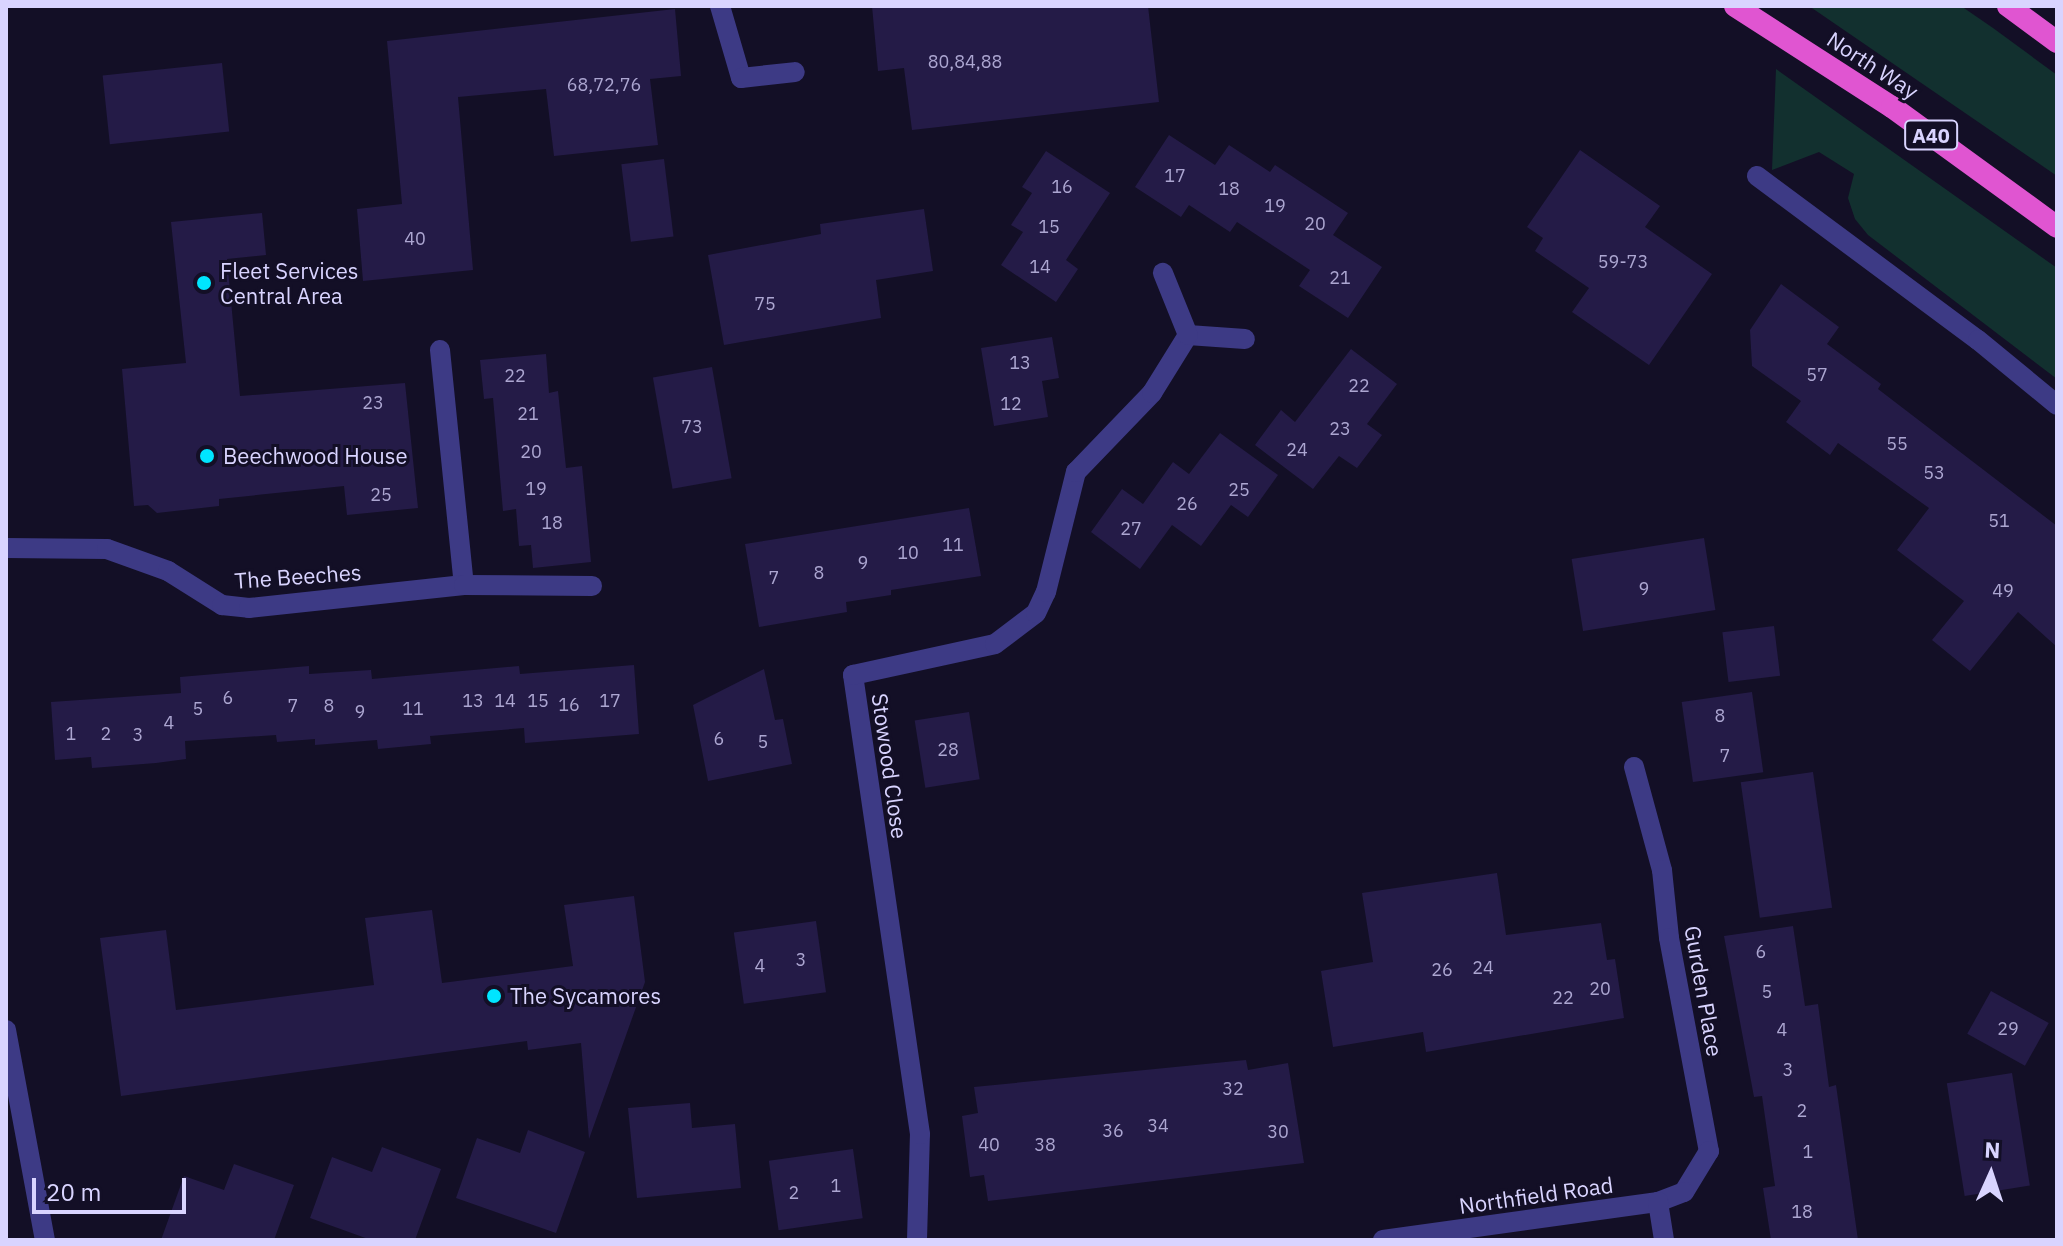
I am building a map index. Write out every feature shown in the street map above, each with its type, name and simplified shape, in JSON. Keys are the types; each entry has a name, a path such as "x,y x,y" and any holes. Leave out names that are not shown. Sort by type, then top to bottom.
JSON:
{"highway":[{"name":"North Way","path":"1735,6 1892,107 2057,227"},
{"path":"2008,6 2057,42"}],"street":[{"path":"720,6 741,78 795,72"},
{"path":"1757,176 1978,340 2057,405"},
{"path":"1163,273 1188,335 1245,339"},
{"name":"Stowood Close","path":"917,1240 920,1134 853,675 995,644 1036,613 1046,592 1076,472 1152,393 1188,335"},
{"path":"440,350 464,585"},
{"name":"The Beeches","path":"6,548 107,549 168,571 222,605 249,608 464,585 592,586"},
{"name":"Gurden Place","path":"1634,767 1662,870 1669,938 1709,1151 1684,1192 1658,1202"},
{"path":"6,1030 45,1240"},
{"path":"1658,1202 1664,1240"},
{"name":"Northfield Road","path":"1383,1240 1658,1202"}],"green space":[{"path":"1809,6 1961,6 2057,75 2057,176"},
{"path":"1776,69 2057,268 2057,379 1868,235 1855,219 1848,198 1854,174 1819,152 1772,170"}],"building":[{"path":"872,6 1148,6 1159,102 912,130 904,68 878,71"},
{"path":"675,9 681,76 650,79 658,145 554,156 546,89 458,97 473,270 363,281 357,209 402,204 387,41"},
{"path":"222,63 229,132 110,144 103,76"},
{"path":"1169,135 1215,165 1229,145 1270,172 1275,165 1348,213 1333,235 1382,267 1348,318 1299,286 1310,270 1237,222 1230,232 1189,205 1181,217 1135,187"},
{"path":"1580,150 1660,206 1645,227 1712,274 1649,365 1572,312 1589,288 1535,251 1543,238 1527,227"},
{"path":"1046,151 1110,193 1066,260 1078,269 1056,302 1001,265 1023,232 1011,225 1032,193 1022,187"},
{"path":"664,159 674,236 631,242 621,164"},
{"path":"924,209 933,271 876,280 881,318 724,345 708,255 821,234 820,224"},
{"path":"262,213 266,255 227,259 240,396 405,383 418,508 347,515 344,486 219,499 219,506 157,513 148,505 134,506 122,369 186,363 171,222"},
{"path":"1781,284 1839,327 1827,344 1881,384 1878,389 2057,526 2057,647 2018,612 1970,671 1932,640 1964,601 1897,550 1929,508 1838,443 1830,455 1786,422 1801,401 1752,366 1750,330"},
{"path":"1052,337 1059,378 1042,381 1048,417 994,426 981,348"},
{"path":"1351,349 1397,384 1367,424 1382,435 1357,468 1339,456 1313,489 1255,445 1281,410 1295,422"},
{"path":"546,354 549,393 558,391 566,468 582,466 591,562 533,568 531,545 519,546 516,509 503,511 493,398 484,399 480,360"},
{"path":"712,367 732,478 673,489 653,377"},
{"path":"1220,433 1278,475 1248,517 1231,505 1201,546 1172,525 1140,569 1091,532 1122,489 1143,504 1173,462 1189,474"},
{"path":"969,508 981,576 891,590 891,595 846,602 847,612 759,627 745,544"},
{"path":"1704,538 1715,610 1583,631 1572,559"},
{"path":"1774,626 1780,676 1728,682 1722,632"},
{"path":"634,665 639,734 525,743 524,728 430,736 431,744 378,749 377,740 315,745 315,739 277,742 276,735 185,741 186,759 156,763 92,768 91,757 55,760 51,702 181,693 180,677 309,666 309,674 371,670 372,679 519,666 520,674"},
{"path":"764,669 775,720 783,719 792,764 708,781 693,705"},
{"path":"1752,692 1763,772 1693,782 1682,702"},
{"path":"969,712 980,779 925,788 915,721"},
{"path":"1813,772 1832,908 1760,918 1741,782"},
{"path":"1497,873 1506,935 1601,923 1607,960 1615,959 1624,1018 1426,1052 1423,1032 1333,1047 1321,971 1373,962 1362,893"},
{"name":"The Sycamores","path":"634,896 645,982 589,1139 581,1043 528,1050 527,1041 121,1096 100,938 166,930 176,1010 374,985 365,918 432,910 442,983 573,966 564,905"},
{"path":"816,921 826,992 744,1004 734,933"},
{"path":"1793,926 1805,1006 1818,1004 1829,1087 1836,1085 1858,1240 1771,1240 1763,1188 1775,1186 1762,1096 1754,1097 1724,936"},
{"path":"1991,991 2049,1023 2025,1066 1967,1034"},
{"path":"1246,1060 1248,1070 1288,1063 1304,1163 988,1201 984,1175 970,1177 962,1116 978,1113 974,1087"},
{"path":"2012,1073 2030,1186 1965,1196 1947,1083"},
{"path":"690,1103 692,1128 735,1124 741,1188 637,1198 628,1108"},
{"path":"528,1130 585,1152 556,1233 456,1198 477,1138 520,1153"},
{"path":"382,1147 441,1169 415,1240 371,1240 310,1218 332,1157 372,1172"},
{"path":"853,1149 863,1218 779,1230 769,1161"},
{"path":"234,1164 294,1185 274,1240 161,1240 184,1176 224,1190"}],"place":[{"name":"Fleet Services Central Area","path":"204,283"},
{"name":"Beechwood House","path":"207,456"},
{"name":"The Sycamores","path":"494,996"}]}
